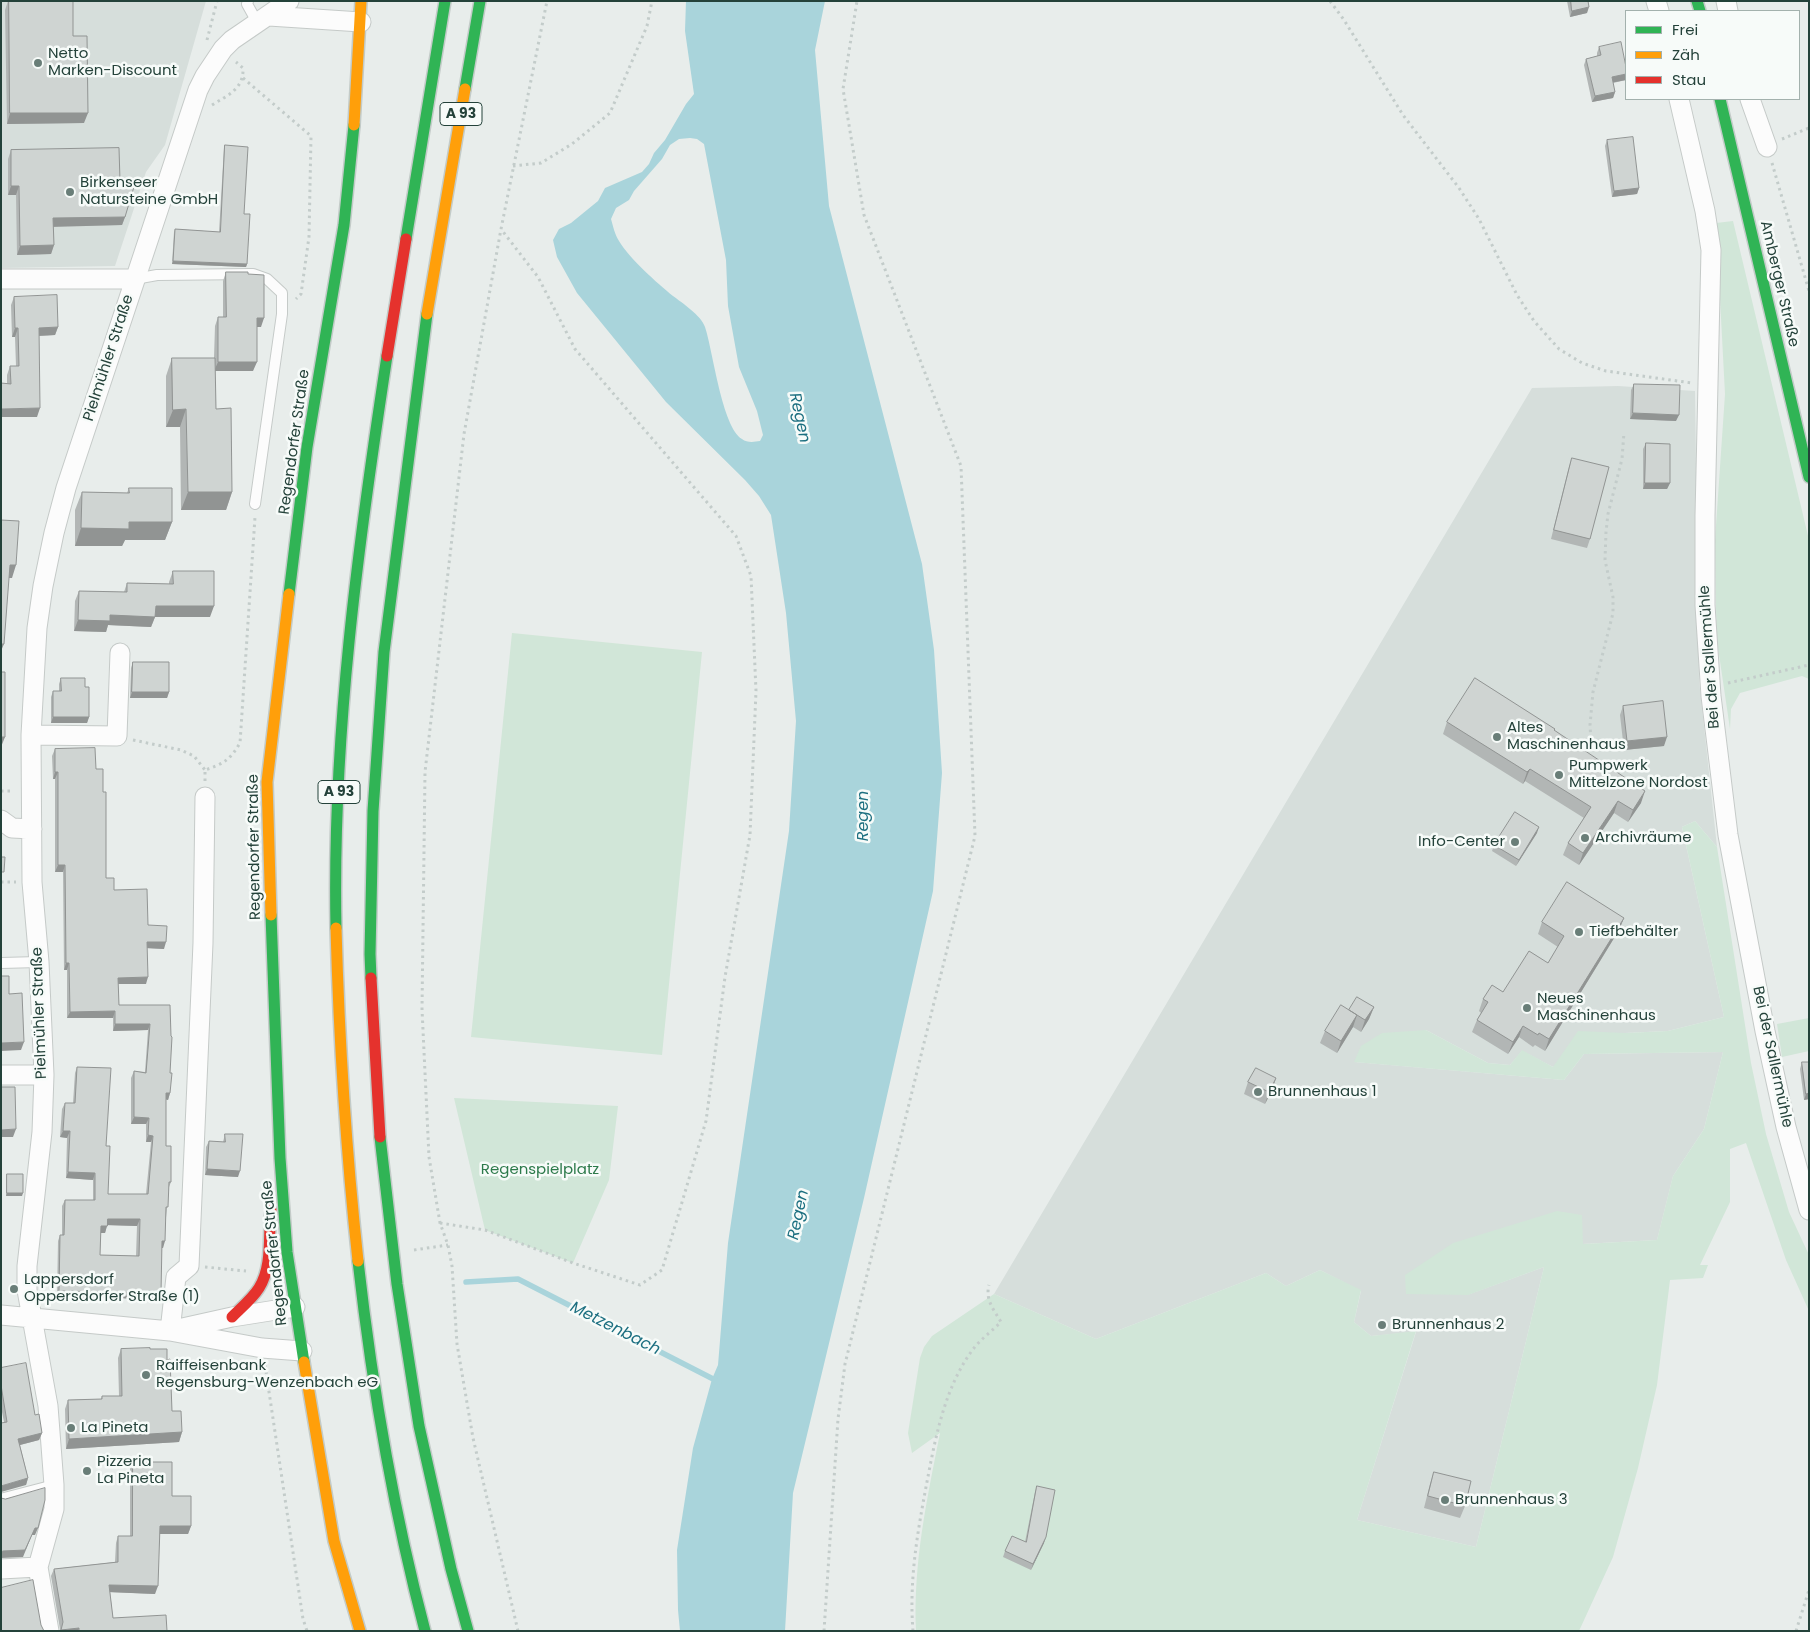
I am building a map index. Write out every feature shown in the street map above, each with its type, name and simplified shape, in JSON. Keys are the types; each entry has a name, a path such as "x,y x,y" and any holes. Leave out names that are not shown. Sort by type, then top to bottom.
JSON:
{"main road":[{"name":"Regendorfer Straße","path":"360,1631 334,1541 287,1252 280,1158 268,782 307,447 344,225 354,125 361,1"},
{"name":"A 93","path":"425,1631 412,1585 382,1432 363,1302 346,1150 336,953 338,814 348,657 375,429 445,1"},
{"name":"A 93","path":"468,1631 451,1569 419,1426 396,1284 379,1126 370,954 373,811 384,652 424,331 480,1"},
{"name":"Amberger Straße","path":"1720,100 1809,477"},
{"path":"232,1317 255,1294 263,1281 268,1260 270,1219 280,1158"}],"street":[{"name":"Pielmühler Straße","path":"38,1567 54,1509 48,1406 27,1290 27,1266 42,1132 44,1075 39,962 32,882 31,735 37,628 43,586 66,488 198,90 205,76 232,40 289,1"},
{"path":"263,19 361,22"},
{"name":"Bei der Sallermühle","path":"1679,100 1705,210 1711,250 1705,516 1705,605 1710,687 1728,835 1763,1021 1786,1127 1809,1210"},
{"path":"1750,100 1767,147"},
{"path":"1,280 135,279"},
{"path":"31,735 117,736 120,652"},
{"path":"170,1331 176,1277 189,1266 203,943 205,797"},
{"path":"1,820 12,828 32,829"},
{"path":"1,1075 44,1075"},
{"path":"170,1331 232,1317 295,1307"},
{"path":"1,1315 170,1331 262,1348 302,1351"},
{"path":"1,1569 38,1567 49,1631"}],"lane":[{"path":"248,1 247,4 263,19"},
{"path":"135,279 157,275 252,274 268,279 282,293 282,314 255,504"},
{"path":"1,963 39,962"},
{"path":"1,1499 54,1485"}],"path":[{"path":"208,33 217,1"},
{"path":"518,1631 473,1438 457,1344 452,1266 448,1245 440,1223 429,1157 422,1009 425,772 464,434 501,229 547,1"},
{"path":"514,166 542,163 572,144 610,113 647,26 652,1"},
{"path":"824,1631 838,1419 845,1364 975,836 961,466 864,215 843,89 857,1"},
{"path":"1330,1 1344,20 1403,115 1459,188 1479,219 1516,295 1534,321 1559,349 1582,363 1606,371 1709,385"},
{"path":"243,78 311,136 309,237 301,294 282,314"},
{"path":"1809,128 1792,134 1767,147 1809,291"},
{"path":"440,1223 485,1230 573,1263 640,1285 662,1270 706,1121 725,977 750,835 756,691 751,576 736,536 574,349 538,277 501,229"},
{"path":"1592,758 1590,725 1593,692 1613,613 1612,586 1606,560 1606,532 1608,514 1622,459 1624,432"},
{"path":"205,770 219,766 232,757 240,743 255,504"},
{"path":"1710,687 1809,665"},
{"path":"117,736 181,750 194,756 205,770 205,797"},
{"path":"413,1250 448,1245"},
{"path":"189,1266 250,1271"},
{"path":"913,1631 912,1580 919,1522 932,1452 945,1406 959,1372 974,1348 1001,1322 986,1294 989,1285"},
{"path":"264,1357 307,1631"},
{"path":"1796,1631 1809,1590"}],"shaded area":[{"path":"1,1 206,1 165,145 146,172 115,266 1,268"},
{"path":"1618,386 1695,391 1699,680 1717,847 1695,821 1682,827 1724,1017 1668,1031 1625,1033 1553,1067 1522,1051 1510,1065 1488,1063 1426,1030 1355,1062 1564,1080 1584,1054 1723,1052 1704,1129 1673,1176 1657,1240 1583,1244 1467,1295 1544,1267 1476,1547 1357,1520 1416,1332 1371,1336 1354,1322 1361,1291 1320,1270 1286,1286 1266,1273 1096,1339 994,1294 1532,388"}],"green space":[{"path":"1733,221 1809,540 1809,679 1802,676 1740,693 1731,709 1730,729 1717,641 1716,608 1715,540 1725,394 1716,223"},
{"path":"512,633 702,652 662,1055 471,1037"},
{"path":"1695,821 1717,847 1751,1063 1766,1134 1789,1212 1809,1255 1809,1311 1786,1260 1746,1143 1730,1149 1730,1202 1700,1265 1708,1265 1703,1278 1670,1280 1657,1385 1638,1468 1613,1557 1579,1631 916,1631 917,1581 922,1531 940,1433 912,1453 908,1433 920,1358 924,1347 932,1336 994,1294 1096,1339 1266,1273 1286,1286 1320,1270 1361,1290 1354,1322 1371,1336 1416,1331 1357,1520 1476,1547 1544,1267 1468,1295 1406,1294 1405,1275 1453,1243 1557,1211 1582,1215 1583,1244 1657,1240 1673,1176 1704,1129 1723,1052 1584,1054 1564,1080 1354,1062 1361,1046 1382,1033 1426,1030 1488,1063 1510,1065 1522,1050 1553,1067 1578,1031 1625,1033 1668,1031 1724,1017 1682,827"},
{"path":"1809,1018 1809,1051 1782,1057 1777,1024"},
{"name":"Regenspielplatz","path":"454,1098 618,1106 609,1180 573,1263 485,1230"}],"water":[{"name":"Regen","path":"686,1 825,1 815,50 829,206 922,564 934,650 942,773 933,891 864,1198 793,1493 785,1631 680,1631 677,1550 693,1448 712,1379 718,1365 728,1243 789,831 796,721 786,613 771,515 759,496 745,480 666,402 577,293 557,257 553,240 559,229 571,223 598,201 605,188 642,172 665,140 694,94 685,31","holes":["679,139 697,139 704,144 726,260 728,306 739,367 757,411 763,435 760,441 748,442 742,439 735,432 729,420 719,388 705,327 700,318 629,255 618,239 611,219 616,208 629,200 634,191 662,159 670,145"]}],"building":[{"name":"Netto Marken-Discount","path":"9,1 73,1 73,36 87,36 88,113 10,113"},
{"path":"1571,1 1588,1 1589,7 1572,11"},
{"path":"1621,42 1625,62 1625,74 1612,77 1615,92 1595,96 1586,59 1601,55 1599,47"},
{"path":"1633,137 1639,188 1614,191 1607,140"},
{"path":"225,145 248,147 244,214 250,214 247,264 173,261 175,229 220,232"},
{"name":"Birkenseer Natursteine GmbH","path":"119,148 120,181 136,180 125,217 53,218 54,245 20,246 19,186 11,186 11,150"},
{"path":"226,272 248,272 248,274 264,275 264,318 257,318 257,362 218,362 218,317 226,317"},
{"path":"57,295 58,327 39,328 40,408 1,409 1,383 11,384 10,366 19,366 18,328 15,328 14,297"},
{"path":"172,358 215,358 216,409 231,408 232,492 188,492 186,409 173,410"},
{"path":"1634,384 1680,385 1679,415 1633,413"},
{"path":"1646,443 1670,444 1670,483 1645,483"},
{"path":"1572,458 1609,467 1590,539 1554,530"},
{"path":"129,488 172,488 172,522 129,522 129,529 81,528 82,492 129,493"},
{"path":"1,520 19,521 16,565 10,565 4,644 1,644"},
{"path":"173,571 214,571 214,606 156,606 155,617 110,615 110,621 78,620 79,591 127,592 127,583 173,584"},
{"path":"133,662 169,662 169,692 132,692"},
{"path":"1,672 5,672 5,737 1,737"},
{"path":"61,678 85,678 85,687 89,687 89,717 53,717 53,691 61,691"},
{"path":"1475,678 1555,729 1645,791 1633,810 1618,801 1583,853 1568,843 1591,807 1530,769 1527,772 1447,722"},
{"path":"1663,701 1667,737 1627,741 1623,706"},
{"path":"95,748 96,769 103,769 103,792 106,792 106,878 114,878 114,890 147,889 148,925 167,926 166,942 147,942 148,977 118,978 119,1005 170,1005 172,1037 170,1073 172,1073 170,1093 166,1093 166,1146 171,1146 171,1182 169,1182 168,1207 166,1207 165,1241 162,1241 161,1293 59,1291 60,1235 64,1235 65,1200 95,1200 95,1173 68,1172 70,1131 63,1131 65,1103 75,1103 77,1067 111,1068 106,1146 110,1146 108,1194 148,1194 153,1136 148,1135 149,1118 134,1117 134,1071 146,1073 150,1024 115,1024 115,1011 70,1012 69,963 66,963 65,865 58,865 58,772 55,772 55,749","holes":["108,1219 140,1219 139,1256 100,1255 101,1226 107,1226"]},
{"name":"Info-Center","path":"1515,812 1539,827 1519,860 1494,845"},
{"path":"1,857 5,857 4,872 1,872"},
{"path":"1567,882 1624,918 1549,1039 1523,1026 1513,1042 1477,1020 1488,1002 1483,999 1492,985 1503,992 1529,951 1548,963 1564,936 1542,922"},
{"path":"1,976 9,976 9,994 22,993 24,1042 1,1043"},
{"path":"1357,997 1374,1007 1365,1020 1349,1010"},
{"path":"1341,1005 1357,1015 1341,1041 1325,1031"},
{"path":"1802,1062 1809,1062 1809,1093 1806,1094"},
{"path":"1256,1068 1276,1078 1269,1092 1248,1082"},
{"path":"1,1087 15,1087 16,1129 1,1130"},
{"path":"225,1134 243,1134 240,1171 207,1169 209,1141 225,1142"},
{"path":"7,1174 23,1174 23,1193 7,1193"},
{"path":"121,1349 167,1349 167,1360 170,1359 172,1411 181,1411 182,1432 69,1439 68,1400 102,1399 102,1396 122,1396"},
{"path":"26,1363 35,1415 39,1414 42,1433 18,1439 28,1478 1,1486 1,1423 7,1422 1,1385 1,1368"},
{"path":"133,1462 172,1462 172,1496 191,1496 191,1526 160,1526 158,1586 109,1585 113,1618 166,1615 167,1631 79,1631 79,1628 61,1630 63,1622 54,1569 118,1562 118,1536 132,1536"},
{"path":"1434,1472 1471,1481 1465,1506 1428,1496"},
{"path":"1037,1486 1055,1490 1046,1537 1033,1564 1005,1551 1012,1536 1026,1542"},
{"path":"45,1488 45,1500 38,1528 35,1528 25,1550 1,1552 1,1498 5,1499"},
{"path":"33,1580 41,1625 44,1631 1,1631 1,1588"}],"waterway":[{"name":"Metzenbach","path":"466,1282 518,1279 719,1382"}],"traffic: fast":[{"path":"406,239 445,1"},
{"path":"465,89 480,1"},
{"path":"1697,1 1700,10"},
{"path":"1720,100 1809,477"},
{"path":"289,594 307,447 344,225 354,125"},
{"path":"371,978 373,811 384,652 427,314"},
{"path":"336,928 338,784 349,641 366,498 387,356"},
{"path":"271,915 280,1158 287,1252 304,1362"},
{"path":"380,1137 397,1284 419,1426 451,1569 468,1631"},
{"path":"358,1261 377,1401 393,1493 425,1631"}],"traffic: slow":[{"path":"354,125 361,1"},
{"path":"427,314 465,89"},
{"path":"271,915 267,782 289,594"},
{"path":"336,928 344,1095 358,1261"},
{"path":"304,1362 334,1541 360,1631"}],"traffic: jam":[{"path":"387,356 406,239"},
{"path":"371,978 380,1137"},
{"path":"232,1317 253,1296 263,1279 268,1260 271,1210"}],"place":[{"name":"Netto Marken-Discount","path":"38,63"},
{"name":"Birkenseer Natursteine GmbH","path":"70,192"},
{"name":"Altes Maschinenhaus","path":"1497,737"},
{"name":"Pumpwerk Mittelzone Nordost","path":"1559,775"},
{"name":"Archivräume","path":"1585,838"},
{"name":"Info-Center","path":"1515,842"},
{"name":"Tiefbehälter","path":"1579,932"},
{"name":"Neues Maschinenhaus","path":"1527,1008"},
{"name":"Brunnenhaus 1","path":"1258,1092"},
{"name":"Lappersdorf Oppersdorfer Straße (1)","path":"14,1289"},
{"name":"Brunnenhaus 2","path":"1382,1325"},
{"name":"Raiffeisenbank Regensburg-Wenzenbach eG","path":"146,1375"},
{"name":"La Pineta","path":"71,1428"},
{"name":"Pizzeria La Pineta","path":"87,1471"},
{"name":"Brunnenhaus 3","path":"1445,1500"}]}
